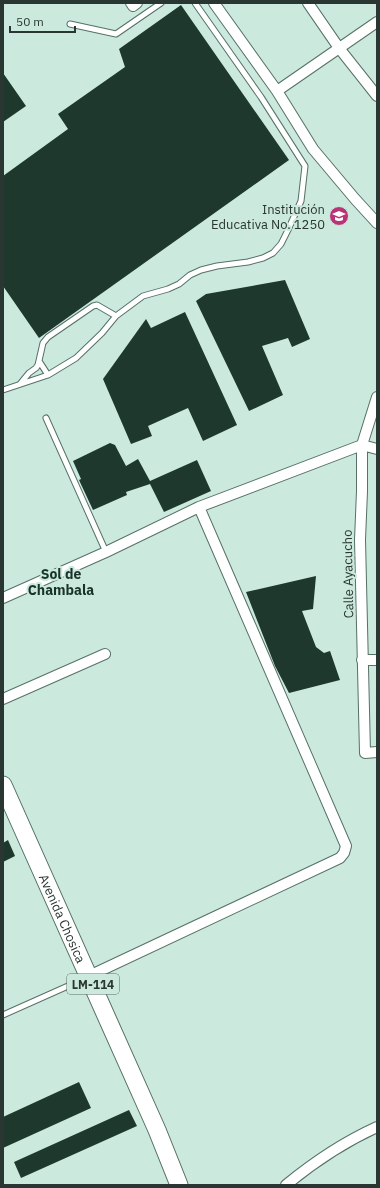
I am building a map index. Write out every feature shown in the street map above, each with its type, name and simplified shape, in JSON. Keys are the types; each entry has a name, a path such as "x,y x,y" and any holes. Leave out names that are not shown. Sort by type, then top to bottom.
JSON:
{"main road":[{"name":"Avenida Chosica","path":"5,789 157,1130 179,1185"}],"street":[{"path":"131,3 133,6 137,3"},
{"path":"214,3 277,91 313,149 377,223"},
{"path":"308,3 339,48 377,96"},
{"path":"277,91 377,22"},
{"name":"Calle Ayacucho","path":"377,397 362,445 360,540 365,753 377,752"},
{"path":"3,598 106,552 199,507 362,445 377,449"},
{"path":"89,976 340,858 344,853 346,846 199,507"},
{"path":"3,699 105,654"},
{"path":"362,660 377,660"},
{"path":"3,774 5,789"},
{"path":"286,1185 308,1166 356,1136 377,1127"}],"lane":[{"path":"70,24 116,34 161,3"},
{"path":"3,390 48,375 76,358 102,333 116,316 143,296 174,287 190,275 201,270 263,258 273,252 281,244 301,201 305,166 261,97 195,3"},
{"path":"19,384 36,368 45,340 94,306 97,305 116,316"},
{"path":"39,361 48,375"},
{"path":"46,418 106,552"},
{"path":"3,1015 89,976"}],"building":[{"path":"181,5 289,160 39,338 3,286 3,176 68,129 58,114 125,67 119,49"},
{"path":"3,73 26,106 3,122"},
{"path":"285,280 310,339 292,347 288,338 262,346 283,395 249,411 196,301 206,294"},
{"path":"185,312 237,425 203,441 188,408 148,426 152,436 131,444 103,379 146,319 151,328"},
{"path":"110,443 115,445 126,466 138,459 150,481 197,460 211,491 164,512 150,484 126,492 127,495 93,510 79,480 81,479 73,461"},
{"path":"316,576 313,609 302,611 316,647 324,653 330,651 340,680 289,693 275,666 246,592"},
{"path":"8,840 15,856 3,862 3,843"},
{"path":"79,1082 91,1108 3,1148 3,1117"},
{"path":"129,1110 137,1126 21,1178 14,1162"}],"place":[{"name":"Institución Educativa No. 1250","path":"339,216"}],"district":[{"name":"Sol de Chambala","path":"61,582"}]}
